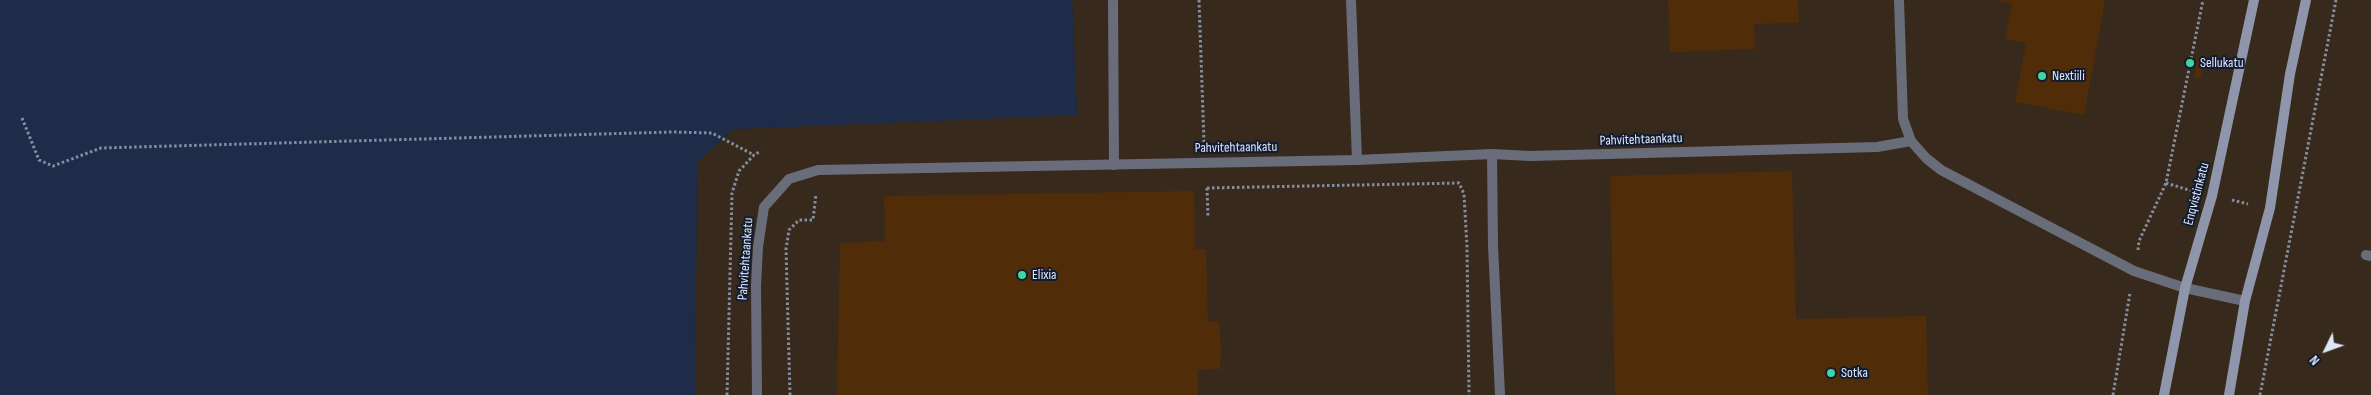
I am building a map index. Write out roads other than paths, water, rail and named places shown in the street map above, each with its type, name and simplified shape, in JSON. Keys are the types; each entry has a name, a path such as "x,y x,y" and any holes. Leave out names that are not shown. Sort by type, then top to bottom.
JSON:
{"main road":[{"name":"Enqvistinkatu","path":"2164,395 2184,288 2212,196 2254,0"},
{"path":"2229,395 2246,301 2270,208 2290,74 2306,0"}],"street":[{"path":"1113,0 1114,164"},
{"path":"1350,0 1357,160"},
{"path":"1900,0 1903,119 1911,141 1926,158 1941,170 2134,271 2184,288 2246,301"},
{"name":"Pahvitehtaankatu","path":"758,395 756,285 758,247 764,206 789,179 818,170 1357,160 1492,154 1530,156 1877,147 1911,141"},
{"path":"1492,154 1493,245 1500,395"}],"place":[{"name":"Sellukatu","path":"2190,63"},
{"name":"Nextiili","path":"2042,76"},
{"name":"Elixia","path":"1022,275"},
{"name":"Sotka","path":"1831,373"}]}
